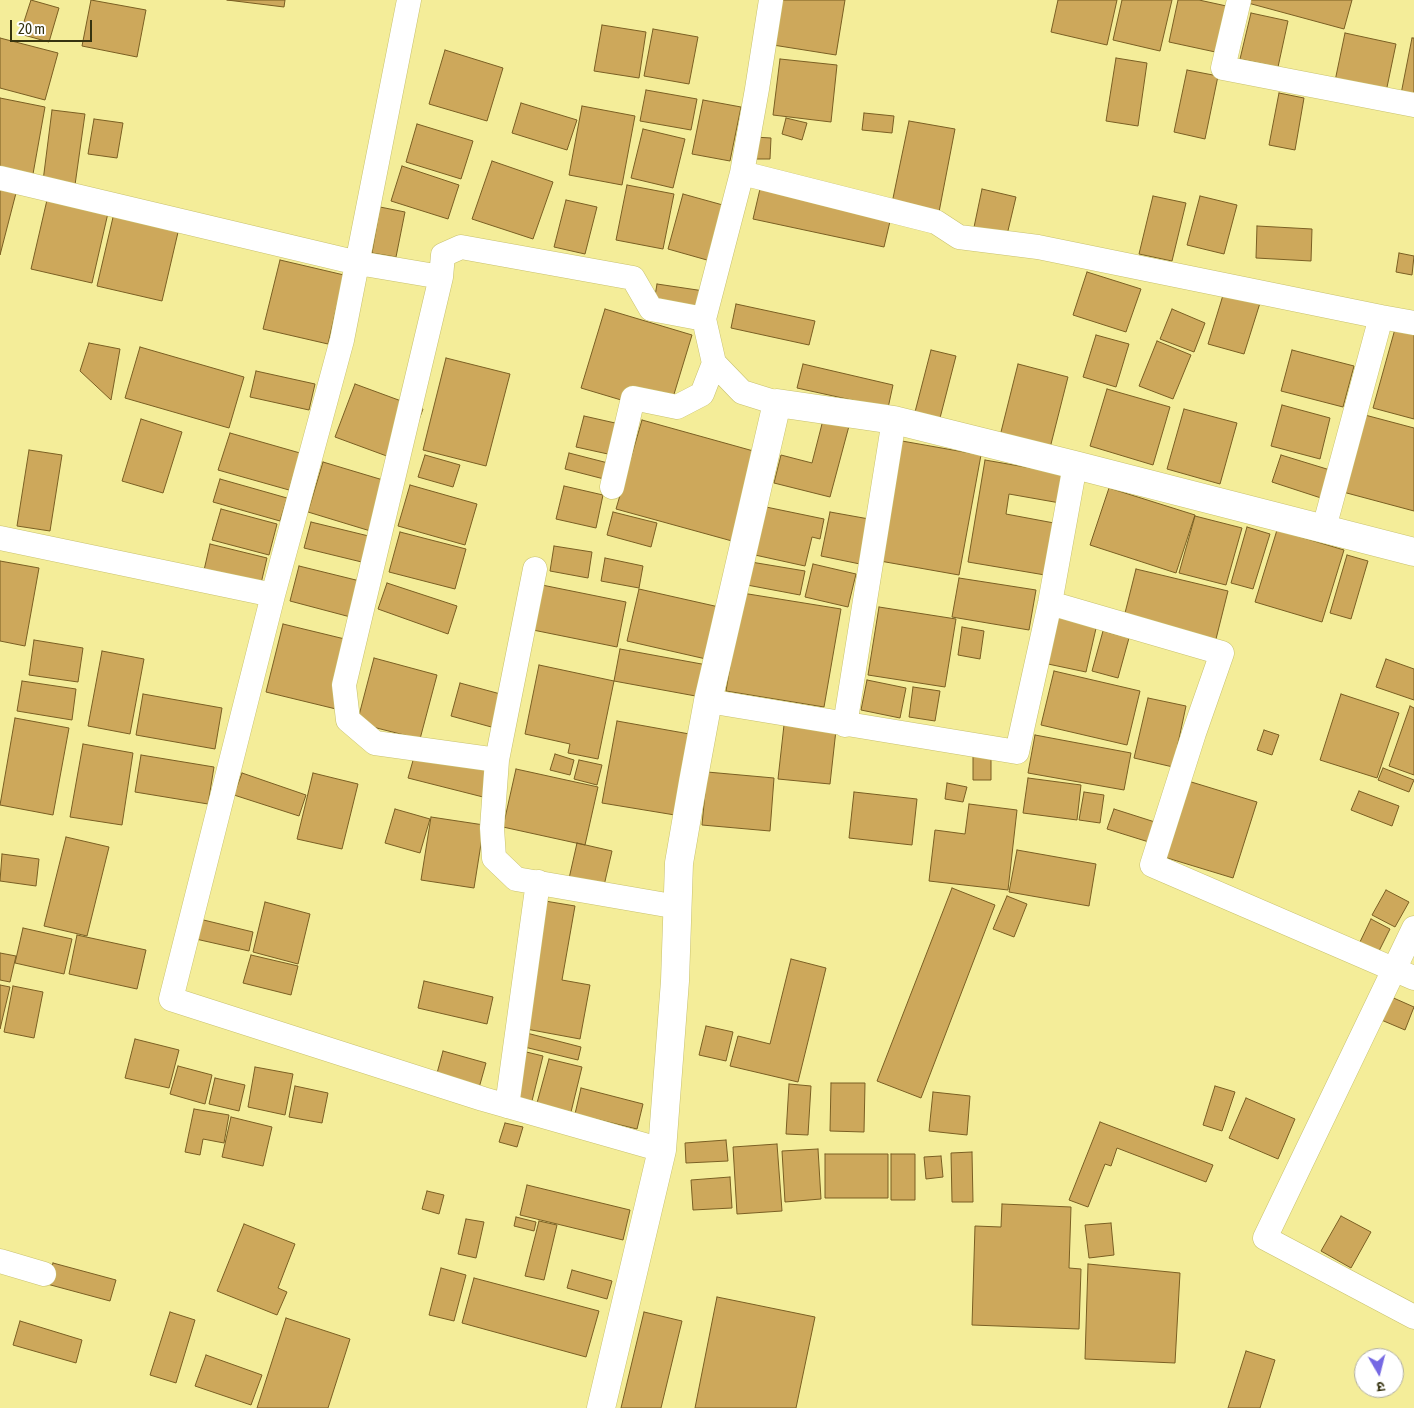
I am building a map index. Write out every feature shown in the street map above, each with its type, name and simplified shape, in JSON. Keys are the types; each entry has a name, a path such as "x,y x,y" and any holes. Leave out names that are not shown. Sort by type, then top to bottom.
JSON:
{"street":[{"path":"409,0 342,340 163,997 508,1106 662,1150"},
{"path":"771,0 742,174 704,319 714,363 742,392 777,403 894,420 1414,552"},
{"path":"1239,0 1223,68 1414,106"},
{"path":"742,174 936,222 959,237 1038,247 1414,323"},
{"path":"0,178 358,263 441,277"},
{"path":"497,760 375,743 348,720 344,685 441,277 443,255 461,247 633,278 651,309 704,319"},
{"path":"1324,528 1382,317"},
{"path":"612,487 633,398 677,407 702,394 714,363"},
{"path":"602,1408 662,1150 675,981 679,863 708,701 777,403"},
{"path":"845,725 894,420"},
{"path":"708,701 1016,752 1050,603 1076,465"},
{"path":"0,538 273,595"},
{"path":"535,569 497,760 492,828 494,858 516,879 678,906"},
{"path":"1050,603 1222,653 1194,733 1152,865 1404,974"},
{"path":"508,1106 538,882"},
{"path":"1414,928 1404,974 1266,1238 1414,1317"},
{"path":"0,1261 44,1274"}],"building":[{"path":"31,0 59,8 49,42 20,34"},
{"path":"91,0 146,10 137,57 82,46"},
{"path":"227,0 285,0 284,7"},
{"path":"780,0 845,0 836,55 773,45"},
{"path":"1058,0 1117,0 1107,45 1051,32"},
{"path":"1122,0 1172,0 1160,51 1113,40"},
{"path":"1178,0 1199,0 1231,7 1220,53 1169,42"},
{"path":"1249,0 1352,0 1344,29 1248,3"},
{"path":"1251,13 1288,21 1278,67 1240,59"},
{"path":"602,25 646,32 639,78 594,71"},
{"path":"653,29 698,37 689,84 644,76"},
{"path":"1345,33 1396,44 1386,92 1335,81"},
{"path":"0,38 58,53 45,100 0,88"},
{"path":"1412,38 1414,38 1414,97 1401,94"},
{"path":"445,50 503,68 487,121 429,104"},
{"path":"1116,58 1147,63 1138,126 1106,121"},
{"path":"780,59 837,65 831,122 773,115"},
{"path":"1187,70 1218,76 1205,139 1174,132"},
{"path":"646,90 697,99 691,130 640,121"},
{"path":"1279,93 1304,98 1295,150 1269,145"},
{"path":"0,98 45,107 33,174 0,168"},
{"path":"703,100 741,107 730,161 692,154"},
{"path":"521,103 577,120 567,150 512,133"},
{"path":"582,106 635,116 622,185 569,175"},
{"path":"52,110 85,114 75,185 43,181"},
{"path":"864,113 894,116 892,133 862,130"},
{"path":"786,118 807,123 802,140 782,134"},
{"path":"94,119 123,123 117,158 88,154"},
{"path":"909,121 955,129 939,212 892,203"},
{"path":"417,124 473,141 461,179 406,162"},
{"path":"643,129 685,139 673,188 631,178"},
{"path":"754,137 771,138 770,159 754,159"},
{"path":"492,161 553,182 533,239 472,219"},
{"path":"402,166 459,185 448,219 391,201"},
{"path":"627,185 674,194 663,249 616,240"},
{"path":"0,189 16,193 0,255"},
{"path":"760,189 891,217 884,247 753,219"},
{"path":"982,189 1016,197 1006,239 973,232"},
{"path":"683,194 730,207 714,262 668,249"},
{"path":"1153,196 1186,203 1172,261 1139,254"},
{"path":"1200,196 1237,205 1224,254 1187,245"},
{"path":"47,200 108,213 92,283 31,269"},
{"path":"566,200 597,207 585,254 554,247"},
{"path":"380,207 405,212 396,257 372,253"},
{"path":"114,213 179,228 162,301 97,286"},
{"path":"1257,226 1312,229 1311,261 1256,258"},
{"path":"1399,253 1414,256 1412,275 1396,272"},
{"path":"280,260 344,275 328,344 263,329"},
{"path":"1087,272 1141,289 1126,332 1073,315"},
{"path":"657,284 704,291 701,309 654,302"},
{"path":"1224,292 1260,303 1244,354 1208,344"},
{"path":"736,304 815,321 809,345 731,328"},
{"path":"605,309 692,335 668,414 581,388"},
{"path":"1172,309 1205,323 1194,352 1160,339"},
{"path":"1395,329 1414,335 1414,419 1373,408"},
{"path":"1096,335 1129,344 1116,387 1083,377"},
{"path":"1157,341 1191,355 1173,399 1139,386"},
{"path":"89,343 120,349 111,400 80,371"},
{"path":"140,347 244,377 229,428 125,398"},
{"path":"931,350 956,356 940,418 915,412"},
{"path":"1292,350 1354,366 1343,407 1281,391"},
{"path":"446,358 510,374 486,466 423,450"},
{"path":"803,364 893,385 888,408 797,388"},
{"path":"1018,364 1068,377 1050,448 1000,436"},
{"path":"256,371 315,384 309,410 250,397"},
{"path":"355,384 423,409 403,462 335,437"},
{"path":"1107,389 1170,407 1153,465 1090,446"},
{"path":"1282,405 1330,418 1320,459 1271,446"},
{"path":"1184,409 1237,423 1220,484 1167,469"},
{"path":"1365,415 1414,428 1414,511 1343,492"},
{"path":"584,416 624,425 617,456 576,447"},
{"path":"141,419 182,432 163,493 122,481"},
{"path":"642,420 757,452 732,541 616,509"},
{"path":"823,420 849,426 830,497 774,483 781,455 812,463"},
{"path":"230,433 300,453 289,490 218,470"},
{"path":"902,441 981,455 959,575 880,561"},
{"path":"29,450 62,455 50,531 17,526"},
{"path":"569,453 608,463 604,479 565,469"},
{"path":"425,455 460,465 453,487 418,477"},
{"path":"1281,455 1330,470 1321,498 1272,482"},
{"path":"985,460 1065,474 1060,503 1009,494 1006,514 1054,523 1045,575 968,562"},
{"path":"323,462 393,483 377,533 308,512"},
{"path":"220,479 287,498 280,521 213,502"},
{"path":"410,485 477,504 465,545 398,526"},
{"path":"564,486 603,495 596,528 556,519"},
{"path":"1109,488 1195,515 1176,573 1090,545"},
{"path":"766,507 824,519 820,539 812,537 805,566 755,555"},
{"path":"221,509 277,524 269,555 212,540"},
{"path":"613,512 657,523 651,547 607,535"},
{"path":"830,512 869,519 860,564 821,556"},
{"path":"1195,516 1242,528 1226,585 1179,573"},
{"path":"311,522 381,539 374,565 304,548"},
{"path":"1247,527 1270,534 1253,589 1231,583"},
{"path":"1277,530 1344,550 1322,622 1255,602"},
{"path":"400,532 466,549 455,589 389,572"},
{"path":"210,544 267,558 259,592 202,579"},
{"path":"554,546 592,552 588,578 550,571"},
{"path":"1347,555 1368,561 1351,619 1330,613"},
{"path":"605,558 643,566 639,588 601,581"},
{"path":"0,561 39,568 25,646 0,641"},
{"path":"751,562 805,571 800,595 747,585"},
{"path":"813,564 856,574 848,607 805,597"},
{"path":"299,566 368,583 358,619 290,601"},
{"path":"1136,569 1228,591 1216,639 1124,617"},
{"path":"959,578 1036,590 1029,630 952,617"},
{"path":"387,583 457,606 448,634 378,609"},
{"path":"542,585 626,602 617,647 533,630"},
{"path":"639,589 719,607 706,659 627,641"},
{"path":"742,593 841,609 824,707 726,691"},
{"path":"879,607 956,619 945,687 868,675"},
{"path":"1059,615 1097,624 1086,672 1048,664"},
{"path":"283,624 353,641 336,709 266,692"},
{"path":"962,627 984,631 980,659 958,655"},
{"path":"1103,631 1129,638 1118,678 1092,671"},
{"path":"34,640 83,648 78,682 29,675"},
{"path":"620,649 707,665 701,697 614,681"},
{"path":"102,651 144,659 130,734 88,726"},
{"path":"374,658 437,675 420,739 357,723"},
{"path":"1386,659 1414,669 1414,700 1376,687"},
{"path":"539,665 614,681 598,759 568,753 570,744 525,734"},
{"path":"1054,671 1140,691 1127,745 1041,725"},
{"path":"867,680 906,688 900,718 861,710"},
{"path":"22,681 76,689 72,720 17,711"},
{"path":"460,683 515,698 506,731 451,716"},
{"path":"913,687 940,691 935,721 909,717"},
{"path":"143,694 222,708 215,749 136,735"},
{"path":"1341,694 1399,713 1377,778 1320,760"},
{"path":"1148,698 1186,706 1173,767 1134,758"},
{"path":"1410,706 1414,708 1414,775 1389,766"},
{"path":"15,718 69,728 53,815 0,805"},
{"path":"617,721 695,735 681,816 602,803"},
{"path":"784,725 836,730 830,784 778,779"},
{"path":"1264,730 1279,735 1272,755 1257,750"},
{"path":"1035,735 1131,753 1124,790 1028,773"},
{"path":"83,744 133,753 122,825 70,817"},
{"path":"416,750 494,770 487,798 408,778"},
{"path":"555,754 574,760 570,775 550,770"},
{"path":"141,755 214,767 208,804 135,792"},
{"path":"973,755 991,755 991,780 973,780"},
{"path":"579,760 602,765 597,785 574,779"},
{"path":"1383,768 1414,780 1409,792 1378,780"},
{"path":"516,769 598,787 585,845 503,827"},
{"path":"707,772 774,778 770,831 702,825"},
{"path":"242,773 306,795 299,816 234,795"},
{"path":"313,773 358,784 342,849 297,839"},
{"path":"1028,778 1081,785 1077,820 1023,813"},
{"path":"1188,781 1257,802 1233,878 1164,857"},
{"path":"947,783 967,787 963,802 945,799"},
{"path":"1359,791 1399,806 1392,826 1351,810"},
{"path":"854,792 917,799 912,845 849,838"},
{"path":"1084,792 1104,795 1100,823 1079,820"},
{"path":"969,804 1017,810 1008,890 929,881 935,830 965,834"},
{"path":"395,809 430,819 420,853 385,843"},
{"path":"1114,809 1158,823 1152,843 1107,829"},
{"path":"431,817 484,825 474,888 421,880"},
{"path":"66,837 109,847 87,936 44,926"},
{"path":"577,843 612,851 603,890 568,883"},
{"path":"1017,850 1096,864 1089,906 1009,892"},
{"path":"2,854 39,859 36,886 0,881"},
{"path":"952,888 995,905 921,1098 877,1081"},
{"path":"1386,890 1409,902 1395,927 1372,915"},
{"path":"1007,896 1027,904 1014,937 993,929"},
{"path":"533,899 575,906 562,980 590,985 580,1039 510,1026"},
{"path":"265,902 310,914 298,964 253,952"},
{"path":"183,915 253,932 249,951 178,935"},
{"path":"1371,919 1390,929 1378,953 1359,944"},
{"path":"23,928 72,939 64,974 15,963"},
{"path":"77,935 146,950 137,989 69,974"},
{"path":"0,953 16,956 10,982 0,980"},
{"path":"251,955 298,966 291,995 243,983"},
{"path":"791,959 826,968 798,1082 730,1066 738,1036 770,1044"},
{"path":"424,981 493,997 487,1024 418,1008"},
{"path":"0,985 10,987 0,1029"},
{"path":"13,986 43,992 34,1038 4,1032"},
{"path":"1389,996 1414,1007 1405,1030 1379,1019"},
{"path":"706,1026 733,1032 726,1061 699,1055"},
{"path":"511,1029 581,1047 578,1060 508,1043"},
{"path":"135,1039 179,1050 169,1088 125,1078"},
{"path":"510,1048 543,1056 532,1101 498,1093"},
{"path":"443,1051 486,1063 479,1088 436,1077"},
{"path":"549,1059 582,1067 571,1112 537,1103"},
{"path":"178,1066 212,1075 205,1104 170,1094"},
{"path":"255,1067 293,1074 285,1115 248,1107"},
{"path":"215,1078 245,1085 239,1111 209,1104"},
{"path":"831,1083 865,1083 864,1132 830,1131"},
{"path":"789,1084 811,1086 808,1135 786,1134"},
{"path":"295,1086 328,1093 322,1123 289,1117"},
{"path":"1215,1086 1235,1092 1222,1131 1203,1125"},
{"path":"581,1088 643,1104 637,1129 575,1114"},
{"path":"933,1092 970,1096 967,1135 929,1131"},
{"path":"1246,1098 1295,1119 1278,1159 1229,1138"},
{"path":"194,1109 229,1115 224,1143 203,1139 200,1155 185,1152"},
{"path":"231,1117 272,1127 263,1166 222,1157"},
{"path":"1100,1122 1213,1165 1206,1182 1117,1148 1111,1166 1105,1164 1088,1207 1069,1200"},
{"path":"505,1123 523,1127 517,1147 499,1142"},
{"path":"726,1140 728,1161 686,1163 685,1143"},
{"path":"777,1144 782,1211 737,1214 733,1147"},
{"path":"818,1149 821,1199 785,1202 782,1151"},
{"path":"972,1152 973,1202 952,1202 951,1153"},
{"path":"825,1154 888,1154 888,1198 825,1198"},
{"path":"891,1154 915,1154 915,1200 891,1200"},
{"path":"941,1156 943,1177 926,1179 924,1157"},
{"path":"730,1177 732,1208 693,1210 691,1180"},
{"path":"527,1185 630,1210 623,1240 520,1215"},
{"path":"427,1191 444,1195 439,1214 422,1209"},
{"path":"1002,1204 1071,1207 1069,1268 1081,1269 1079,1329 972,1325 975,1226 1001,1227"},
{"path":"1341,1216 1371,1232 1351,1268 1321,1251"},
{"path":"516,1217 536,1222 534,1231 514,1226"},
{"path":"466,1219 484,1222 476,1258 458,1254"},
{"path":"539,1221 557,1225 544,1280 525,1276"},
{"path":"1111,1223 1114,1255 1089,1258 1085,1225"},
{"path":"244,1224 295,1244 278,1288 287,1292 277,1315 217,1291"},
{"path":"53,1263 116,1280 110,1301 47,1284"},
{"path":"1088,1264 1180,1273 1175,1363 1085,1359"},
{"path":"441,1268 466,1275 454,1321 429,1315"},
{"path":"572,1270 612,1281 607,1299 567,1288"},
{"path":"474,1278 599,1311 586,1357 462,1323"},
{"path":"717,1297 815,1317 796,1408 695,1408"},
{"path":"170,1312 195,1320 176,1383 150,1375"},
{"path":"644,1312 682,1321 661,1408 621,1408"},
{"path":"286,1318 350,1339 328,1408 257,1408"},
{"path":"20,1321 82,1340 76,1363 13,1345"},
{"path":"1246,1351 1275,1360 1260,1408 1228,1408"},
{"path":"206,1355 262,1375 251,1405 195,1386"}]}
